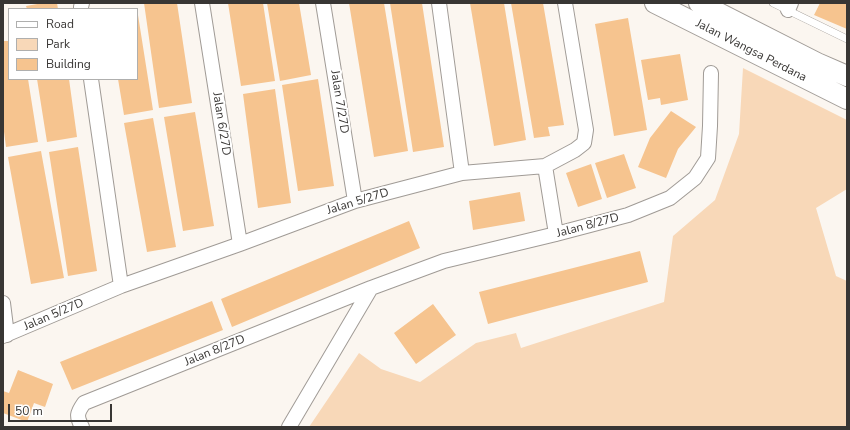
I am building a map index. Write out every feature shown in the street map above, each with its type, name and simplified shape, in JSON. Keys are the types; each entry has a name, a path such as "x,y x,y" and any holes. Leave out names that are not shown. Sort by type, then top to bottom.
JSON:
{"main road":[{"name":"Jalan Wangsa Perdana","path":"655,3 847,99"},
{"name":"Jalan Wangsa Perdana","path":"699,3 817,63 847,76"}],"street":[{"name":"Jalan 6/27D","path":"202,3 240,244"},
{"name":"Jalan 7/27D","path":"323,3 355,201"},
{"path":"440,3 462,173"},
{"name":"Jalan 5/27D","path":"5,335 121,286 355,201 462,173 545,166 575,150 584,143 586,130 565,3"},
{"name":"Jalan 8/27D","path":"82,427 78,420 78,411 84,402 371,288 444,261 628,215 670,198 695,178 708,158 711,74"},
{"path":"91,80 121,286"},
{"path":"545,166 556,234"},
{"path":"288,427 371,288"},
{"path":"3,303 5,335"}],"lane":[{"path":"773,3 790,7 847,39"}],"green space":[{"path":"743,68 847,120 847,189 816,208 836,276 847,281 847,427 309,427 359,353 381,369 420,382 476,343 516,333 521,348 664,302 673,236 715,200 739,134"}],"building":[{"path":"43,3 57,3 58,8 27,8 26,6"},
{"path":"144,3 177,3 192,103 159,108"},
{"path":"228,3 263,3 275,81 241,86"},
{"path":"267,3 299,3 311,75 280,81"},
{"path":"349,3 384,3 408,151 374,157"},
{"path":"390,3 422,3 444,147 413,152"},
{"path":"470,3 504,3 526,140 494,146"},
{"path":"511,3 543,3 564,125 548,127 550,136 534,138"},
{"path":"820,3 847,3 847,29 814,15"},
{"path":"138,15 153,110 124,115 118,80 138,80"},
{"path":"628,18 647,130 614,136 595,24"},
{"path":"3,41 8,41 8,80 28,80 38,142 6,147 3,124"},
{"path":"680,54 688,100 661,105 660,98 648,100 641,60"},
{"path":"318,79 334,186 298,191 282,85"},
{"path":"37,80 69,80 77,137 47,142"},
{"path":"275,89 291,203 258,208 243,94"},
{"path":"671,111 696,127 678,149 666,178 638,167 650,138"},
{"path":"195,112 214,226 183,231 164,117"},
{"path":"153,118 176,247 147,252 124,123"},
{"path":"78,147 97,271 68,276 49,152"},
{"path":"41,151 64,278 31,284 8,157"},
{"path":"624,154 636,188 607,198 595,163"},
{"path":"591,164 602,199 578,207 566,173"},
{"path":"520,192 525,221 473,230 469,201"},
{"path":"409,221 420,248 232,327 221,299"},
{"path":"640,251 648,282 488,324 479,292"},
{"path":"212,301 223,330 72,390 60,362"},
{"path":"433,304 456,335 416,364 394,333"},
{"path":"18,370 53,384 45,407 34,403 27,422 3,413 3,391 9,393"}]}
